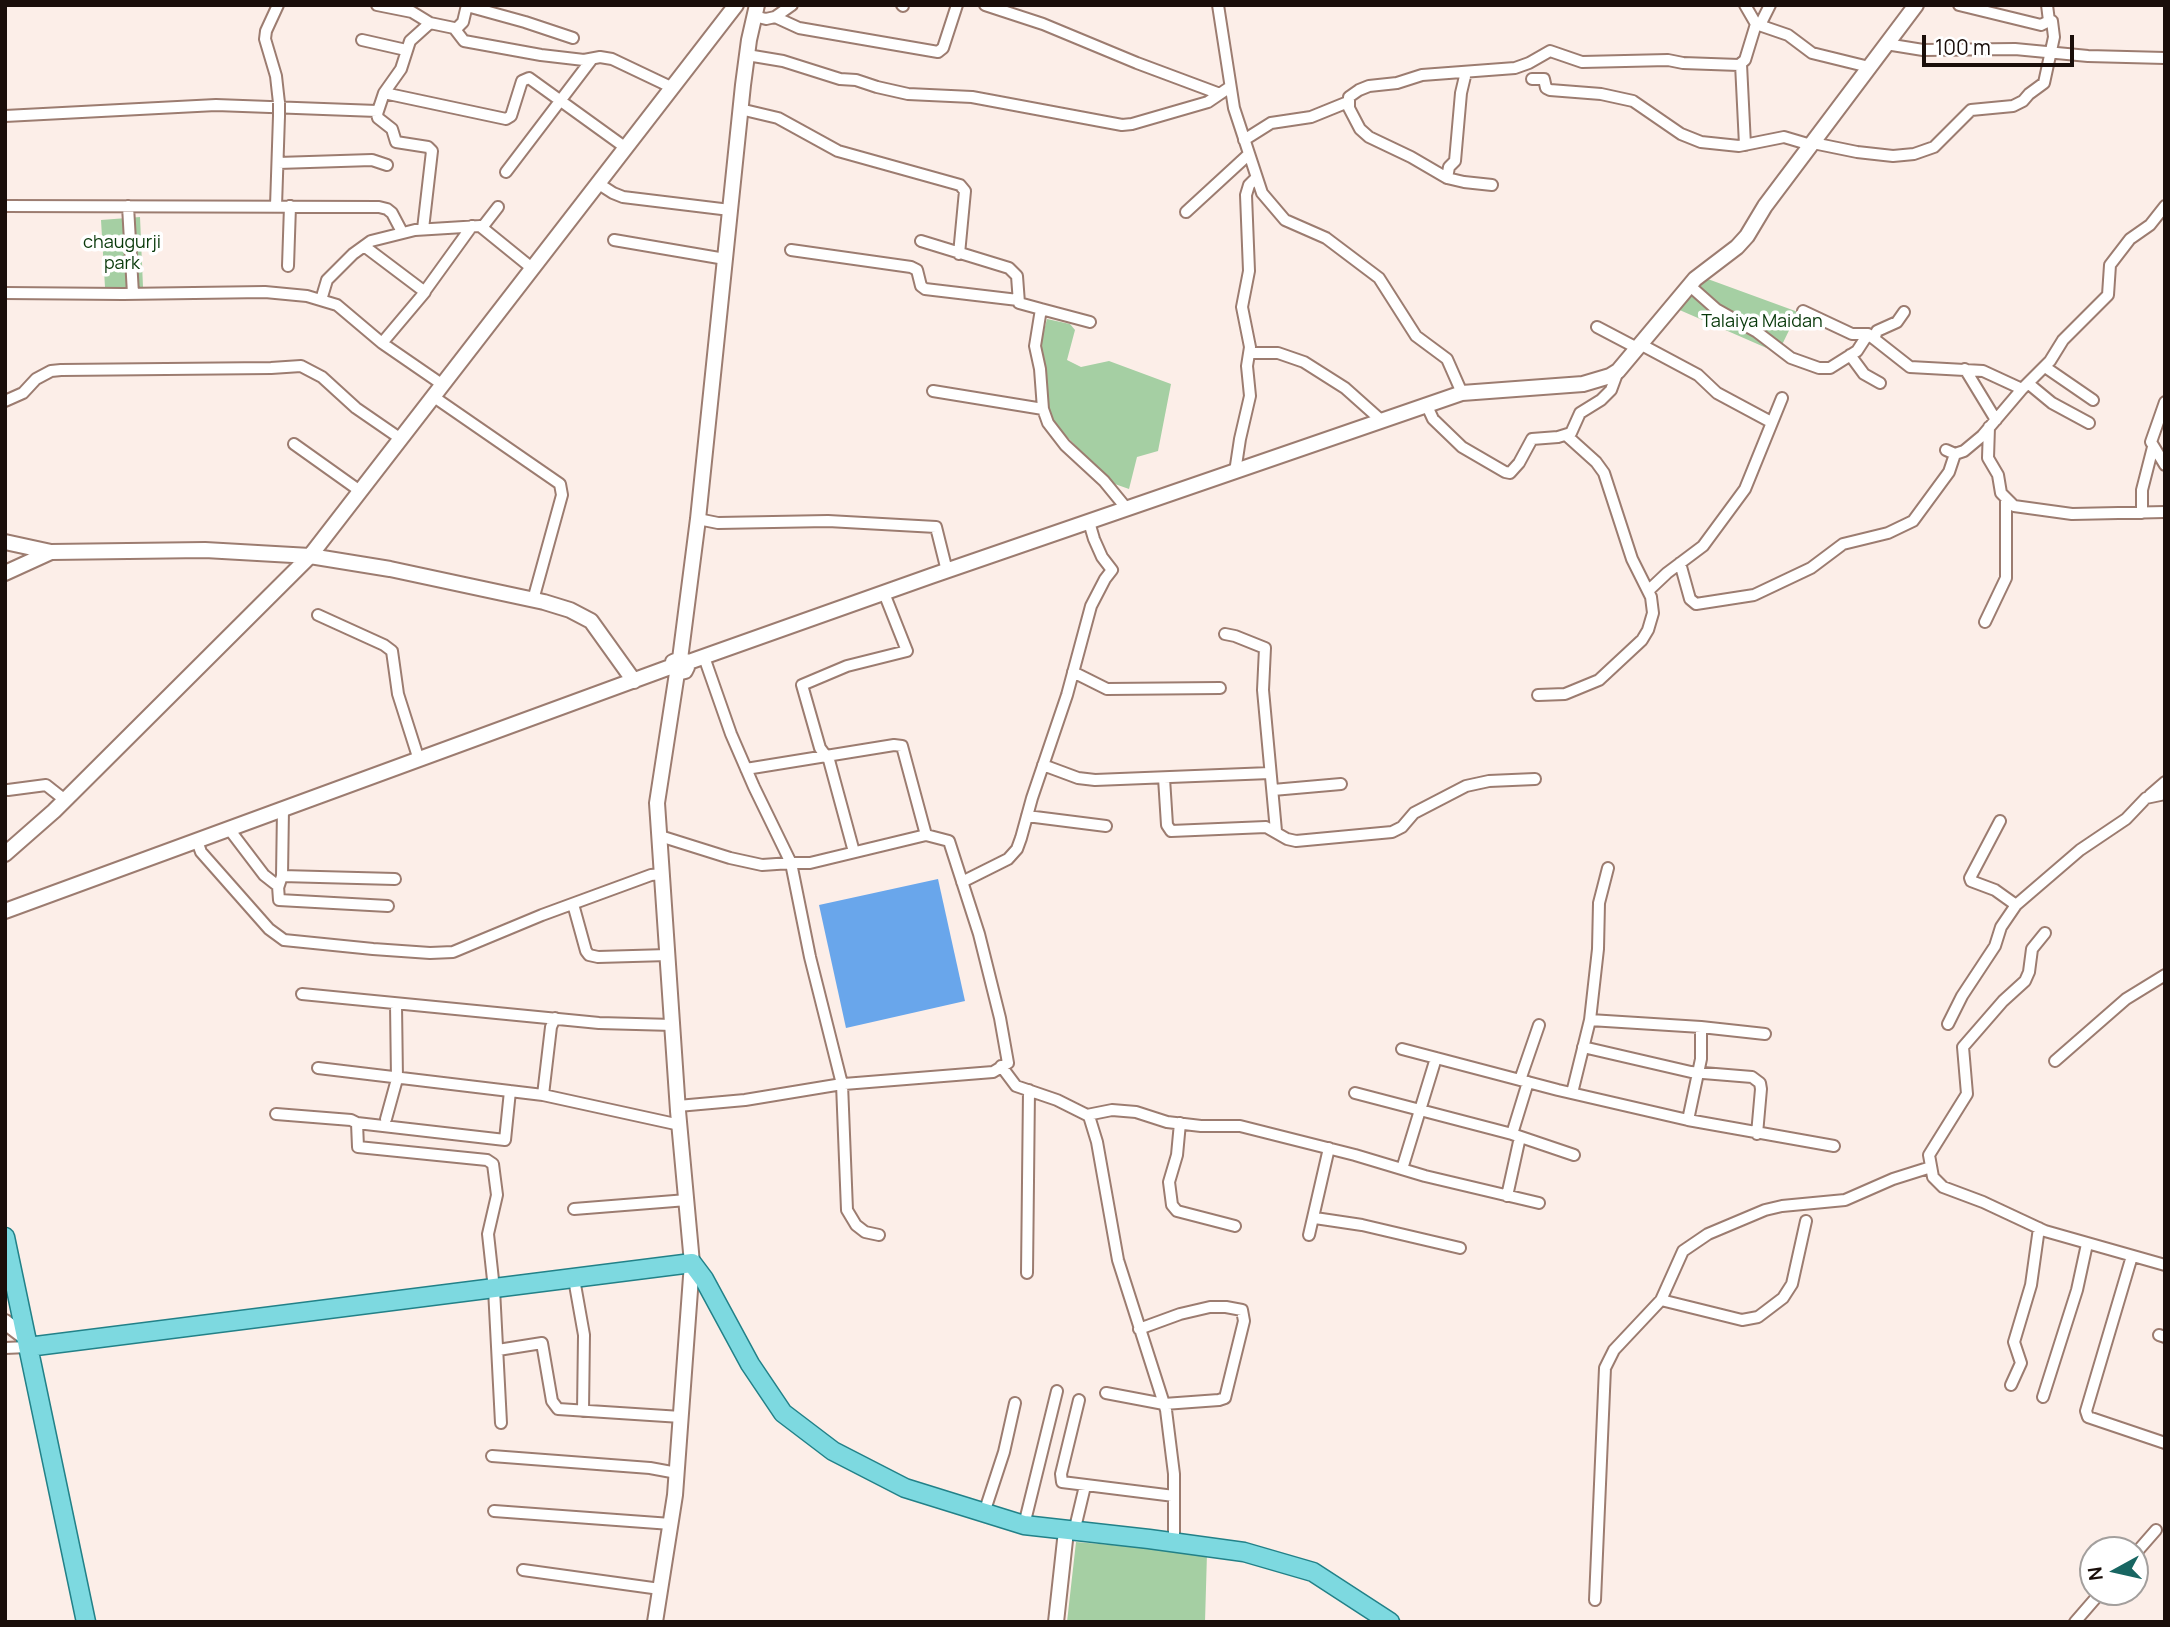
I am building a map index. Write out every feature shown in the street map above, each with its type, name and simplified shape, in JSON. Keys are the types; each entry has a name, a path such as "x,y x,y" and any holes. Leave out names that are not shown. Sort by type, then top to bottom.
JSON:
{"main road":[{"path":"5,1237 86,1622"},
{"path":"27,1343 494,1289 692,1263 704,1279 750,1364 783,1413 833,1451 905,1488 1024,1525 1244,1552 1313,1572 1390,1622"}],"street":[{"path":"276,206 279,103 276,76 265,39 278,5"},
{"path":"377,5 416,13 430,23 458,31 464,41 541,55 592,59 603,57 618,61 673,88"},
{"path":"5,854 65,800 310,556 736,5"},
{"path":"775,17 792,5"},
{"path":"655,1622 677,1473 692,1263 657,803 698,519 740,109 755,11 799,28 938,52 943,48 957,5"},
{"path":"985,5 1043,23 1137,63 1220,94"},
{"path":"1218,5 1230,87 1248,155 1262,194 1285,219 1330,240 1379,278 1416,336 1447,359 1462,393"},
{"path":"1745,5 1758,24 1788,35 1812,53 1869,67"},
{"path":"1745,145 1741,64 1745,60 1758,24 1770,5"},
{"path":"1571,431 1580,413 1606,396 1618,371 1689,285 1737,247 1916,5"},
{"path":"1959,5 2041,25 2049,21 2047,5"},
{"path":"458,31 467,6 573,38"},
{"path":"1532,79 1544,79 1546,88 1550,90 1601,94 1633,101 1681,134 1701,142 1732,146 1784,137 1857,152 1893,156 1934,146 1971,110 2013,106 2023,101 2044,83 2054,37 2052,21"},
{"path":"423,229 432,151 429,148 397,142 393,131 378,118 377,111 384,93 401,69 412,39 430,23"},
{"path":"362,40 406,50"},
{"path":"1886,44 1923,50 2015,49 2165,58"},
{"path":"1244,140 1270,123 1311,117 1348,102 1354,93 1369,86 1397,83 1422,75 1516,68 1550,51 1582,62 1668,60 1683,63 1741,64"},
{"path":"747,55 778,60 840,79 856,80 908,94 972,97 1122,125 1202,104 1230,87"},
{"path":"506,172 592,59"},
{"path":"1447,178 1449,167 1455,161 1461,93 1466,72"},
{"path":"384,93 506,119 511,116 522,81 529,78 626,148"},
{"path":"1348,102 1360,129 1369,137 1447,178 1492,185"},
{"path":"5,116 216,104 377,111"},
{"path":"740,109 778,118 838,151 960,185 965,191 959,254"},
{"path":"1186,212 1248,155"},
{"path":"278,163 372,160 387,165"},
{"path":"1235,472 1249,404 1249,353 1242,307 1249,267 1246,195 1255,178"},
{"path":"599,184 623,197 730,210"},
{"path":"5,206 384,208 396,218 402,232"},
{"path":"128,206 133,294"},
{"path":"288,266 290,206"},
{"path":"1680,563 1692,603 1704,604 1754,595 1811,568 1843,544 1888,533 1913,521 1949,472 1951,452 1964,451 1980,438 2045,367 2063,340 2108,295 2112,262 2130,239 2150,225 2165,206"},
{"path":"321,300 327,280 339,266 371,241 423,229 484,225 498,207"},
{"path":"476,226 533,268"},
{"path":"383,344 476,226"},
{"path":"614,240 725,259"},
{"path":"921,241 1013,270 1017,280 1018,300 1022,305 1090,322"},
{"path":"364,246 425,291"},
{"path":"791,250 911,267 917,270 921,286 925,289 1018,300"},
{"path":"1689,285 1716,309 1757,332 1791,358 1825,369 1857,351 1877,331 1897,322 1904,312"},
{"path":"5,293 265,292 307,296 337,305 438,391 560,484 562,495 533,600"},
{"path":"1041,309 1035,346 1043,409 1048,423 1065,445 1104,481 1127,509"},
{"path":"1803,311 1852,334 1871,336 1910,367 1991,373 2026,386 2089,422"},
{"path":"1597,327 1698,375 1717,393 1771,422"},
{"path":"1249,353 1278,353 1304,362 1345,388 1382,421"},
{"path":"1850,355 1864,374 1880,383"},
{"path":"5,401 23,393 36,379 51,371 301,366 322,377 356,408 401,439"},
{"path":"2045,367 2093,400"},
{"path":"1965,369 1993,423 1988,458 1998,475 1999,488 2006,501 2006,578 1985,622"},
{"path":"5,911 679,665 1462,393 1593,383 1618,371"},
{"path":"933,390 1043,409"},
{"path":"1648,592 1703,545 1745,489 1782,398"},
{"path":"2142,513 2142,489 2152,447 2151,437 2165,402"},
{"path":"1427,406 1433,419 1462,447 1505,472 1512,471 1532,439 1571,431"},
{"path":"1538,695 1565,694 1599,680 1642,640 1653,613 1648,592 1632,559 1604,472 1571,431"},
{"path":"295,444 360,491"},
{"path":"2152,447 2165,465"},
{"path":"2006,501 2018,508 2042,511 2088,514 2165,512"},
{"path":"698,519 718,523 828,521 936,527 947,571"},
{"path":"962,882 1008,859 1017,849 1068,695 1091,606 1112,569 1102,557 1089,522"},
{"path":"5,542 51,552 205,550 310,556 390,569 533,600 570,610 591,621 634,681"},
{"path":"5,573 51,552"},
{"path":"854,852 827,758 820,748 802,685 847,666 907,651 884,593"},
{"path":"318,615 392,651 398,694 419,760"},
{"path":"1224,634 1265,648 1263,690 1276,831"},
{"path":"704,657 746,769 791,863 810,957 842,1084 847,1210 856,1225 865,1232 879,1235"},
{"path":"1073,672 1095,685 1115,690 1220,688"},
{"path":"746,769 827,758 894,745 902,746 926,835"},
{"path":"1044,765 1086,779 1270,773"},
{"path":"1164,778 1167,825 1171,831 1259,827 1276,831 1287,839 1296,841 1392,832 1402,827 1413,813 1466,786 1489,781 1535,779"},
{"path":"1948,1024 1964,992 1995,946 2001,927 2016,905 2080,850 2154,796 2165,782"},
{"path":"1273,790 1341,784"},
{"path":"8,790 46,785 65,800"},
{"path":"283,810 279,900 388,906"},
{"path":"1027,816 1105,826"},
{"path":"2000,821 1970,878 1995,890 2016,905"},
{"path":"229,829 246,854 280,882 395,879"},
{"path":"660,836 730,859 762,865 810,863 926,835 949,841 979,934 1008,1063 993,1072 842,1084 745,1100 678,1106"},
{"path":"197,841 201,852 268,929 284,940 430,953 453,951 651,875 663,874"},
{"path":"1572,1093 1590,1020 1598,949 1599,903 1608,868"},
{"path":"573,904 586,951 590,955 668,955"},
{"path":"2045,933 2032,949 2025,981 2003,1001 1963,1047 1966,1097 1930,1155 1935,1181 1943,1188 1983,1202 2039,1228 2165,1265"},
{"path":"2055,1061 2126,999 2165,975"},
{"path":"302,994 599,1023 673,1025"},
{"path":"386,1119 397,1079 396,1004"},
{"path":"543,1095 551,1027 555,1018"},
{"path":"1590,1020 1765,1034"},
{"path":"1507,1196 1524,1081 1539,1025"},
{"path":"1688,1120 1702,1051 1701,1027"},
{"path":"1583,1047 1698,1073 1757,1079 1761,1089 1757,1134"},
{"path":"1402,1049 1688,1120 1834,1146"},
{"path":"1402,1169 1436,1058"},
{"path":"1001,1066 1016,1086 1058,1100 1087,1115 1112,1110 1136,1112 1201,1126 1240,1126 1539,1203"},
{"path":"318,1068 543,1095 680,1125"},
{"path":"1027,1273 1029,1090"},
{"path":"276,1114 351,1120 357,1123 505,1140 510,1091"},
{"path":"1355,1093 1516,1136 1574,1155"},
{"path":"1087,1115 1097,1142 1118,1260 1164,1404 1174,1474 1174,1542"},
{"path":"357,1123 358,1147 488,1160 493,1164 497,1195 488,1234 494,1289 501,1423"},
{"path":"1180,1123 1177,1155 1169,1182 1174,1208 1235,1226"},
{"path":"1310,1235 1329,1148"},
{"path":"1595,1600 1605,1368 1614,1350 1661,1300 1683,1251 1708,1234 1774,1208 1845,1200 1893,1179 1931,1167"},
{"path":"574,1209 687,1200"},
{"path":"1315,1218 1362,1225 1460,1248"},
{"path":"1661,1300 1736,1319 1758,1317 1783,1298 1790,1289 1806,1221"},
{"path":"2011,1385 2021,1363 2014,1342 2029,1293 2039,1228"},
{"path":"2043,1396 2075,1297 2087,1244"},
{"path":"2132,1256 2086,1411 2088,1417 2165,1443"},
{"path":"574,1279 584,1335 583,1411"},
{"path":"1106,1393 1164,1404 1225,1398 1244,1312 1238,1308 1210,1307 1180,1314 1139,1329"},
{"path":"5,1322 27,1343"},
{"path":"5,1348 27,1343"},
{"path":"498,1350 542,1343 553,1404 558,1409 681,1417"},
{"path":"1024,1525 1057,1391"},
{"path":"1079,1400 1060,1479 1064,1484 1174,1496"},
{"path":"984,1513 1004,1452 1016,1403"},
{"path":"492,1457 650,1468 677,1473"},
{"path":"1056,1622 1070,1532 1084,1486"},
{"path":"494,1511 671,1524"},
{"path":"2149,1538 2156,1530"},
{"path":"523,1570 660,1588"},
{"path":"2074,1622 2088,1606"}],"green space":[{"name":"chaugurji park","path":"140,217 143,287 105,287 101,220"},
{"name":"Talaiya Maidan","path":"1705,278 1798,312 1778,353 1675,308"},
{"path":"1047,319 1070,324 1075,330 1067,360 1081,367 1109,361 1171,384 1158,451 1137,457 1129,489 1112,483 1045,414 1039,350"},
{"path":"1076,1542 1207,1553 1205,1622 1067,1622"}],"water":[{"path":"938,879 965,1001 846,1028 819,905"}]}
